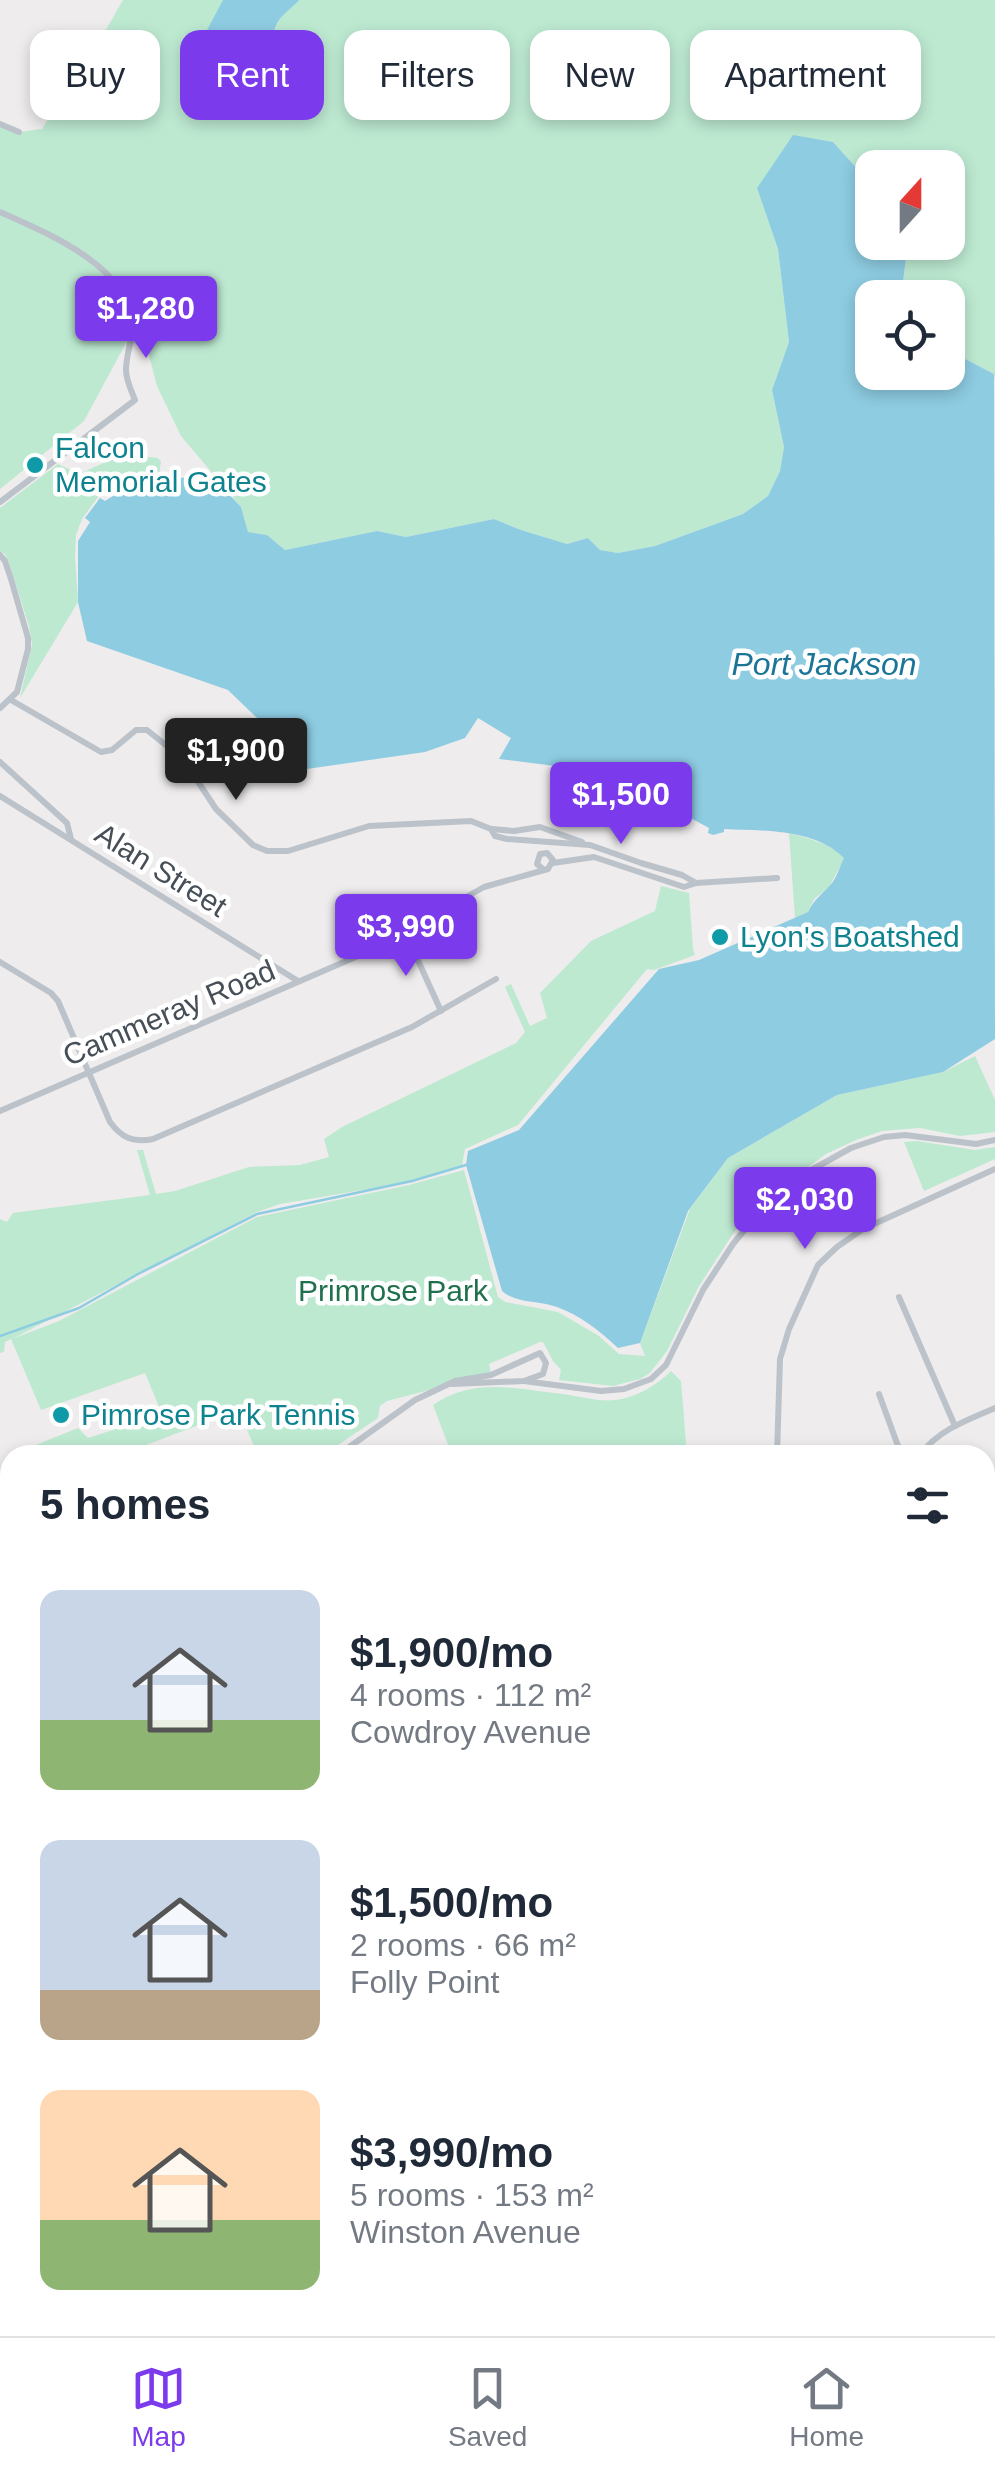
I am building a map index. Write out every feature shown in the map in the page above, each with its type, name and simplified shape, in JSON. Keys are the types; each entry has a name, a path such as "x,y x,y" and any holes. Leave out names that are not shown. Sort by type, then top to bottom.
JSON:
{"street":[{"path":"0,124 19,132"},
{"path":"0,212 66,244 122,289 130,306 132,335 126,368 134,400 0,502"},
{"path":"0,555 5,560 28,638 17,692 0,708"},
{"path":"11,700 101,752 112,750 136,730 146,730 183,759 216,809 253,845 267,851 288,851 369,826 471,821 491,829 540,827 682,874 696,884"},
{"path":"0,762 67,822 71,840"},
{"name":"Alan Street","path":"0,796 299,982"},
{"path":"491,829 495,836 539,842 547,855"},
{"path":"526,840 547,855 594,857 684,886 777,878"},
{"path":"547,855 590,845"},
{"name":"Cammeray Road","path":"0,1111 374,949 484,887 516,877 547,855"},
{"path":"405,932 441,1011"},
{"path":"0,962 56,998 110,1122 128,1139 140,1142 153,1140 412,1027 496,980"},
{"path":"452,1384 524,1381 601,1391 639,1385 666,1365 703,1290 733,1244 756,1217 813,1169 851,1148 884,1137 905,1135 976,1144 995,1140"},
{"path":"778,1445 780,1358 818,1265 864,1230 995,1169"},
{"path":"899,1297 955,1426"},
{"path":"352,1445 415,1400 455,1381 491,1374 540,1354 546,1363 543,1374 524,1381"},
{"path":"878,1394 898,1445"},
{"path":"929,1445 955,1426 995,1408"}],"green space":[{"path":"123,0 995,0 995,381 994,374 965,359 965,280 903,280 906,260 965,260 965,150 855,150 855,166 833,142 757,188 778,249 789,342 772,390 784,447 780,471 768,496 743,514 655,546 618,553 600,550 588,538 567,544 494,519 406,537 377,531 285,550 267,535 248,532 241,507 181,436 157,386 146,344 126,343 84,421 0,489 0,124 19,132 42,129 48,120 160,120 160,30 106,30"},
{"path":"149,457 161,462 159,475 142,474 103,490 82,519 76,535 78,602 20,698 32,645 9,563 0,551 0,508 58,464 79,474 110,460"},
{"path":"789,833 826,845 845,858 829,887 814,899 808,912 795,918"},
{"name":"Primrose Park","path":"661,886 689,893 695,955 647,969 518,1125 465,1149 462,1165 410,1182 280,1204 257,1212 12,1339 59,1321 257,1217 464,1170 498,1297 505,1302 558,1312 599,1336 619,1354 645,1356 640,1343 690,1209 728,1158 837,1095 943,1072 975,1056 995,1100 995,1132 960,1136 920,1128 882,1131 826,1154 764,1199 740,1223 699,1286 667,1351 650,1373 640,1379 613,1386 559,1380 561,1370 540,1342 489,1364 491,1374 387,1401 380,1406 378,1418 338,1445 254,1445 243,1421 230,1413 146,1445 36,1445 78,1428 88,1438 162,1414 145,1373 41,1410 11,1339 0,1353 0,1219 7,1222 13,1213 150,1195 137,1150 143,1150 156,1194 249,1167 300,1165 329,1157 324,1139 342,1127 516,1043 525,1032 505,987 511,984 530,1026 547,1018 540,993 591,941 655,911"},
{"path":"904,1142 975,1150 995,1147 995,1159 924,1191"},
{"path":"671,1371 681,1381 686,1445 448,1445 433,1405 464,1391 496,1387 616,1400 659,1381"}],"water":[{"path":"223,0 299,0 275,30 207,30"},
{"name":"Port Jackson","path":"793,135 833,142 855,166 855,260 906,260 903,280 855,280 855,390 965,390 965,359 994,374 995,1039 943,1072 837,1095 728,1158 688,1211 640,1343 618,1348 566,1310 514,1298 502,1291 466,1165 468,1151 519,1130 659,969 699,960 808,912 834,880 844,858 818,841 787,833 724,829 713,835 708,833 709,828 628,784 588,770 499,759 511,738 478,718 465,738 425,752 286,772 280,740 228,690 87,641 78,602 78,541 90,522 85,518 100,498 105,501 143,477 195,478 224,489 241,507 248,532 267,535 285,550 377,531 406,537 494,519 567,544 588,538 600,550 618,553 655,546 743,514 768,496 780,471 784,447 772,390 789,342 778,249 757,188"}],"waterway":[{"path":"0,1336 79,1308 257,1214 412,1181 466,1165"}],"place":[{"name":"Falcon Memorial Gates","path":"35,465"},
{"name":"Lyon's Boatshed","path":"720,937"},
{"name":"Pimrose Park Tennis","path":"61,1415"}]}
